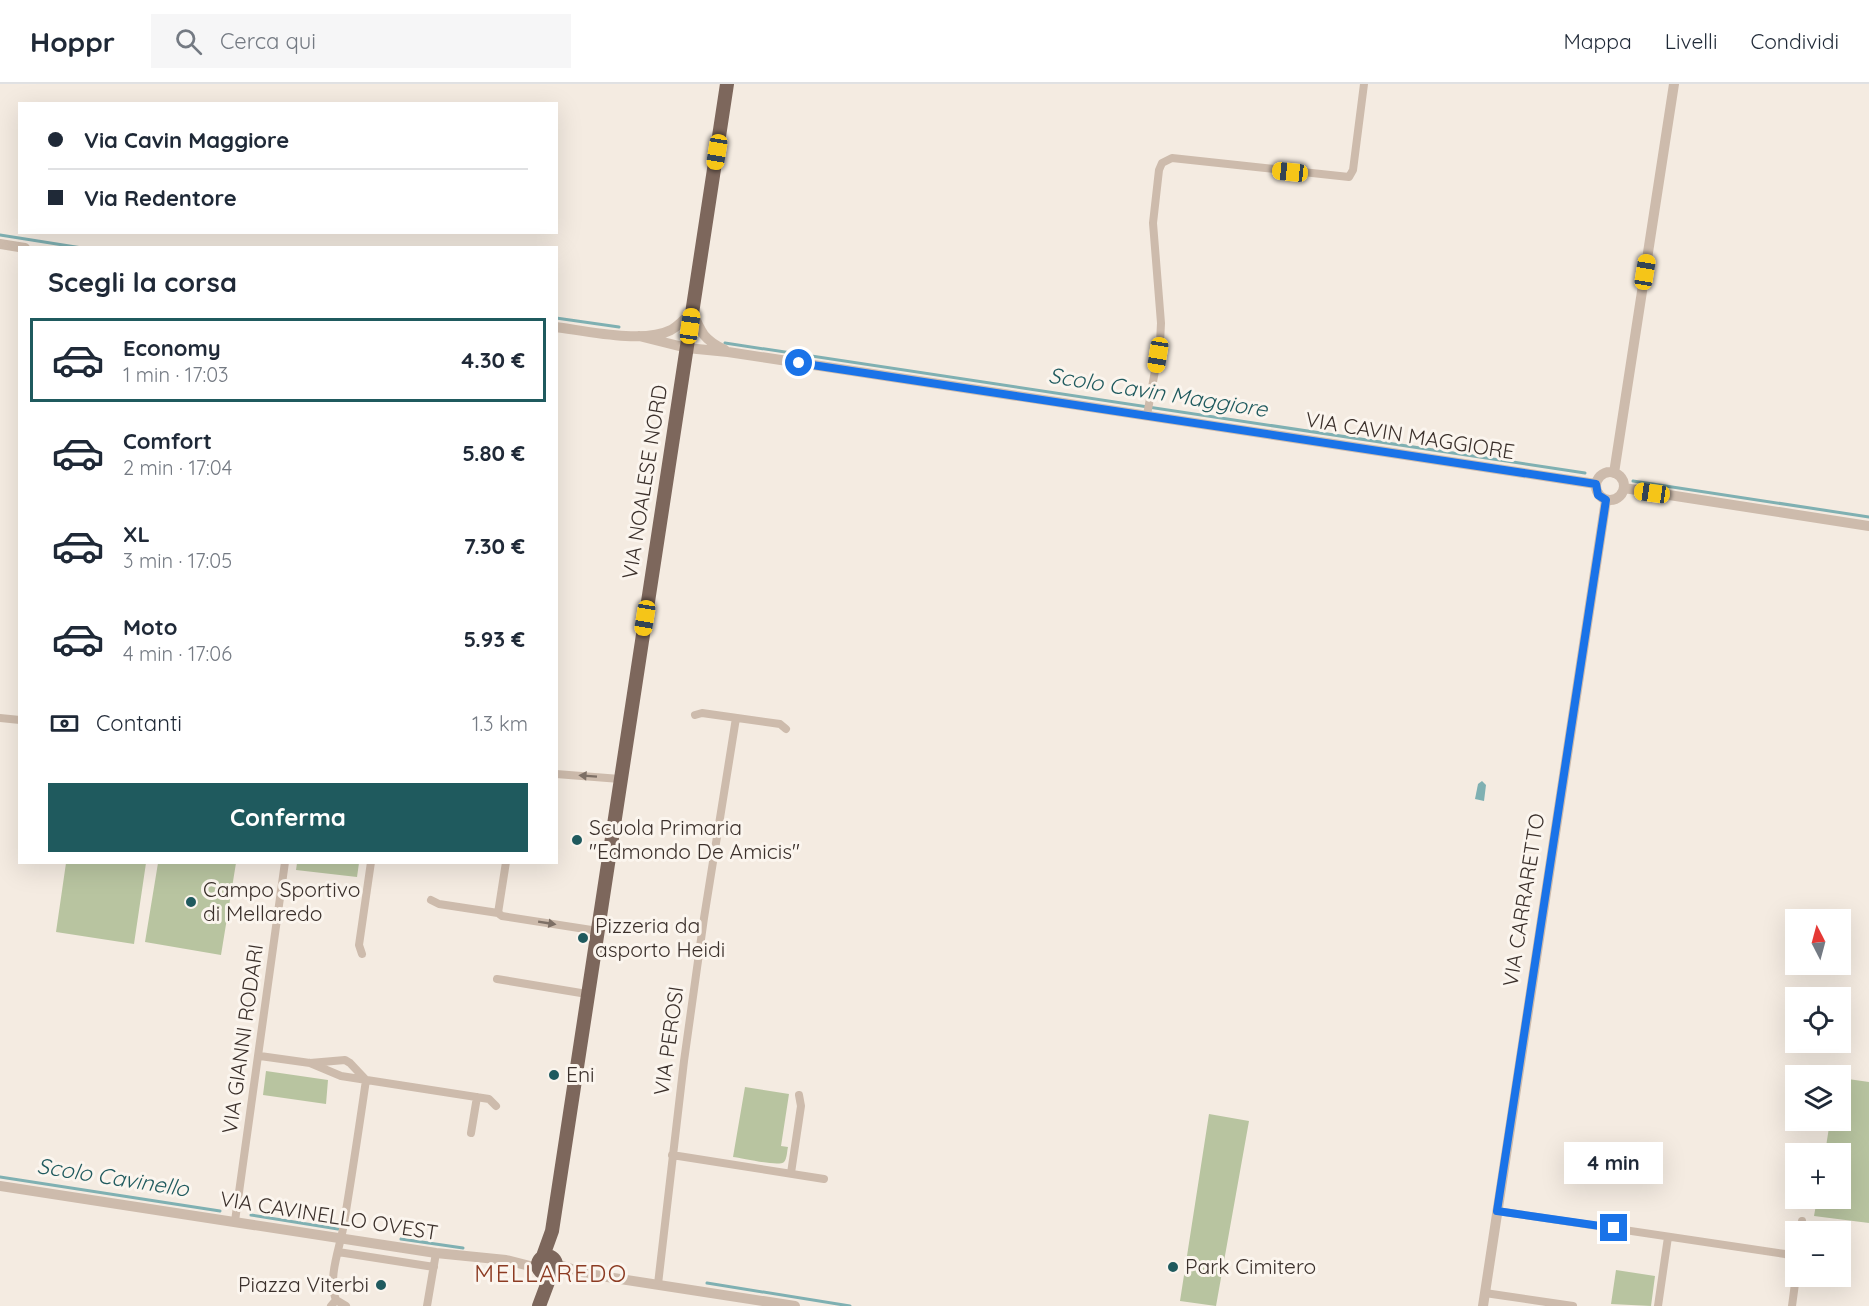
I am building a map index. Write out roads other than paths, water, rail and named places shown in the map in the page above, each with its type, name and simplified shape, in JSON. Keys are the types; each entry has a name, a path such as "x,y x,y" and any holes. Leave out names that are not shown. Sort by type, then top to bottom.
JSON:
{"main road":[{"name":"VIA NOALESE NORD","path":"540,1303 727,84"}],"street":[{"path":"1148,408 1160,343 1160,299 1153,223 1159,170 1162,163 1172,158 1349,177 1353,170 1364,84"},
{"path":"1614,473 1674,84"},
{"path":"0,244 18,247"},
{"path":"669,332 692,311 708,342"},
{"name":"VIA CAVIN MAGGIORE","path":"558,327 612,335 639,336 729,352 1148,408 1596,484"},
{"name":"VIA CAVIN MAGGIORE","path":"639,336 669,332 681,335 687,345"},
{"name":"VIA CAVIN MAGGIORE","path":"687,345 708,342 729,352"},
{"path":"1614,473 1622,480 1624,488 1617,498 1606,500 1598,495 1596,484 1602,475 1614,473"},
{"path":"1624,488 1869,526"},
{"name":"VIA CARRARETTO","path":"1483,1306 1606,500"},
{"path":"695,715 702,713 736,717 780,724 786,729"},
{"name":"VIA PEROSI","path":"658,1284 672,1155 704,918 736,717"},
{"path":"0,718 18,720"},
{"path":"558,774 620,779"},
{"name":"VIA GIANNI RODARI","path":"235,1221 260,1056 285,864"},
{"path":"362,954 359,945 371,864"},
{"path":"498,913 506,864"},
{"path":"431,900 439,904 498,913 502,916 598,930"},
{"path":"497,979 587,993"},
{"path":"260,1056 310,1063 345,1060 366,1080"},
{"path":"310,1063 336,1074 489,1099 496,1106"},
{"path":"346,1306 334,1303 333,1282 366,1080"},
{"path":"791,1173 801,1106 800,1095"},
{"path":"471,1133 477,1097"},
{"path":"672,1155 824,1179"},
{"name":"VIA CAVINELLO OVEST","path":"0,1186 436,1253 546,1265"},
{"path":"1497,1211 1785,1256"},
{"path":"1658,1306 1668,1237"},
{"path":"338,1252 434,1267"},
{"path":"427,1306 436,1253"},
{"path":"546,1265 658,1284 733,1301 795,1306"},
{"path":"1792,1306 1795,1287"},
{"path":"1485,1293 1542,1304 1574,1306"}],"water":[{"path":"1482,781 1486,785 1484,801 1475,799 1478,784"}],"waterway":[{"name":"Scolo Cavin Maggiore","path":"0,235 69,246"},
{"name":"Scolo Cavin Maggiore","path":"558,318 619,327"},
{"name":"Scolo Cavin Maggiore","path":"725,343 1585,473"},
{"name":"Scolo Cavin Maggiore","path":"1633,481 1869,517"},
{"name":"Scolo Cavinello","path":"0,1177 220,1211"},
{"name":"Scolo Cavinello","path":"251,1215 338,1229"},
{"name":"Scolo Cavinello","path":"401,1239 463,1248"},
{"name":"Scolo Cavinello","path":"707,1283 850,1306"}],"place":[{"name":"Scuola Primaria \"Edmondo De Amicis\"","path":"577,840"},
{"name":"Campo Sportivo di Mellaredo","path":"191,902"},
{"name":"Pizzeria da asporto Heidi","path":"583,938"},
{"name":"Eni","path":"554,1075"},
{"name":"Park Cimitero","path":"1173,1267"},
{"name":"Piazza Viterbi","path":"381,1285"}],"district":[{"name":"MELLAREDO","path":"551,1274"}]}
